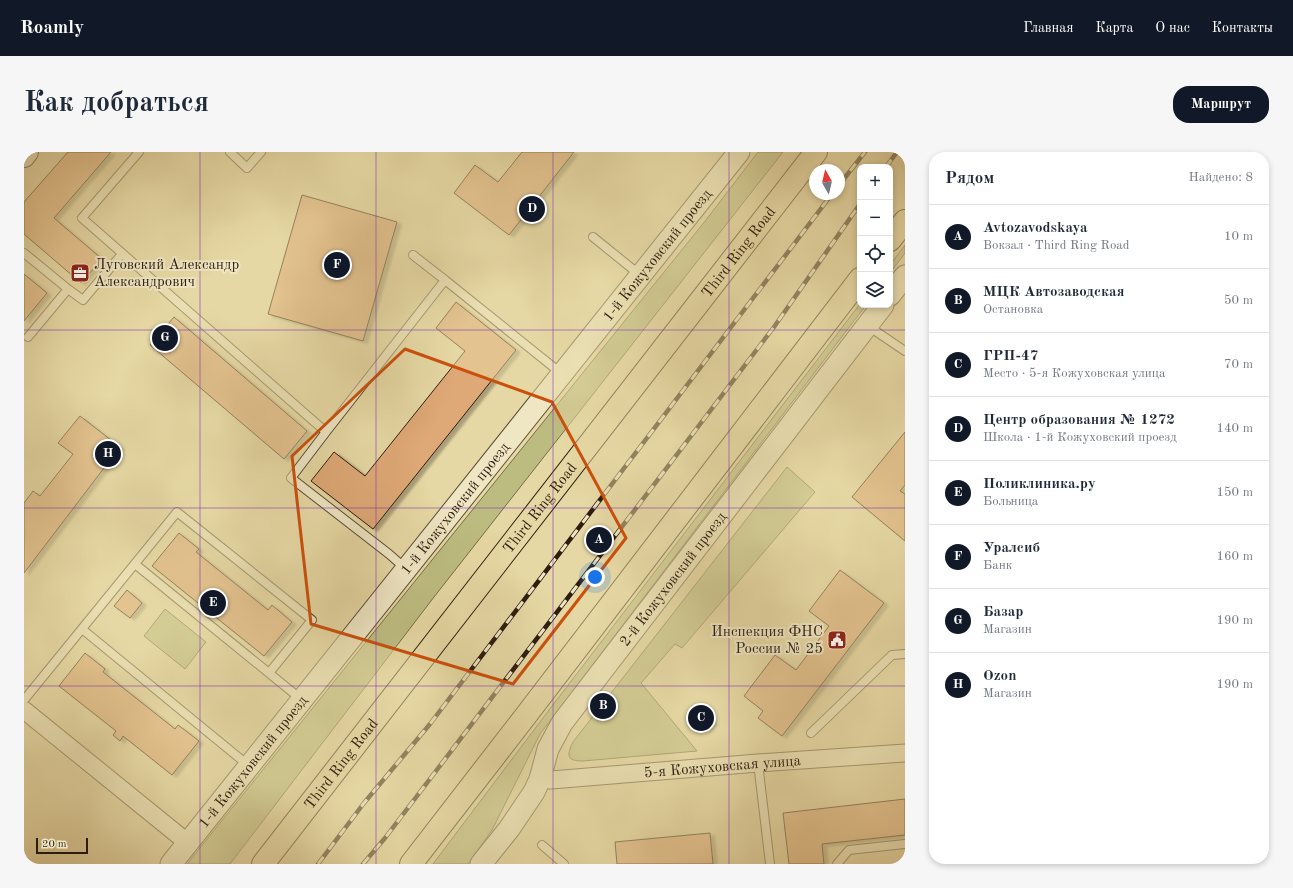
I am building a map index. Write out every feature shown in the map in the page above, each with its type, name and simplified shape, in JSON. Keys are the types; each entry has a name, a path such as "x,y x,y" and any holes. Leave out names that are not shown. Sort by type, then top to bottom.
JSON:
{"main road":[{"path":"24,156 27,152"},
{"name":"Third Ring Road","path":"263,864 816,152"},
{"path":"893,236 905,221"},
{"path":"411,864 857,283"}],"street":[{"name":"1-й Кожуховский проезд","path":"171,864 739,152"},
{"path":"893,291 905,276"},
{"name":"2-й Кожуховский проезд","path":"482,864 509,829 534,792 540,779 548,749 562,723 880,308"},
{"path":"24,710 188,843"},
{"name":"5-я Кожуховская улица","path":"540,779 551,780 758,763 905,753"}],"lane":[{"path":"139,152 82,218 326,432"},
{"path":"230,152 247,168 261,152"},
{"path":"593,237 640,276"},
{"path":"24,253 83,300 122,254"},
{"path":"413,255 562,374"},
{"path":"406,569 389,554 291,478 445,280"},
{"path":"28,337 68,289"},
{"path":"867,325 905,351"},
{"path":"24,700 177,512 312,620 269,673"},
{"path":"134,564 302,700"},
{"path":"82,629 249,766"},
{"path":"811,732 892,655 905,654"},
{"path":"758,763 770,864"},
{"path":"837,864 849,850 905,844"},
{"path":"542,845 564,864"}],"highlighted area":[{"path":"405,349 552,402 626,538 513,684 311,624 292,456"}],"shaded area":[{"path":"758,152 783,152 434,597 230,864 187,864 706,220"},
{"path":"905,245 905,253 893,269 893,261"},
{"path":"857,308 864,308 540,734 492,830 468,864 433,864"},
{"path":"787,467 815,492 682,648 675,644 641,683 697,751 583,761 571,759 569,757 569,751 573,742"},
{"path":"165,609 206,642 185,669 144,636"}],"building":[{"path":"68,152 111,152 54,218 102,259 81,283 24,234 24,202"},
{"path":"522,152 574,152 509,235 454,193 475,165 498,182"},
{"path":"302,195 397,222 363,341 268,314"},
{"path":"24,274 47,293 24,321"},
{"path":"456,302 516,350 373,529 311,481 334,452 365,476 465,351 436,328"},
{"path":"174,317 307,431 284,459 150,345"},
{"path":"80,416 120,447 24,573 24,503 33,491 40,496 73,454 58,443"},
{"path":"905,432 905,485 900,491 905,494 905,541 852,497"},
{"path":"179,533 199,549 196,552 268,610 272,605 292,622 264,656 152,566"},
{"name":"Инспекция ФНС России № 25","path":"840,570 884,603 782,736 758,718 763,711 744,696 775,655 796,670 829,626 809,611"},
{"path":"127,590 142,603 130,618 114,606"},
{"path":"85,653 105,669 103,672 175,729 178,725 199,741 172,775 123,736 120,741 113,735 116,731 59,686"},
{"path":"696,706 713,722 705,730 688,715"},
{"path":"905,799 905,835 822,844 824,864 789,864 783,813"},
{"path":"710,833 713,864 617,864 615,842"}],"railway":[{"path":"845,177 865,152"},
{"path":"888,164 897,152"},
{"path":"318,864 364,803 430,724 827,200"},
{"path":"363,864 385,838 774,327 857,208"}],"place":[{"name":"Центр образования № 1272","path":"532,209"},
{"name":"Уралсиб","path":"337,265"},
{"name":"Луговский Александр Александрович","path":"80,273"},
{"name":"Базар","path":"165,338"},
{"name":"Ozon","path":"108,454"},
{"name":"Avtozavodskaya","path":"599,540"},
{"name":"Поликлиника.ру","path":"213,603"},
{"name":"Инспекция ФНС России № 25","path":"837,640"},
{"name":"МЦК Автозаводская","path":"603,706"},
{"name":"ГРП-47","path":"701,718"}]}
